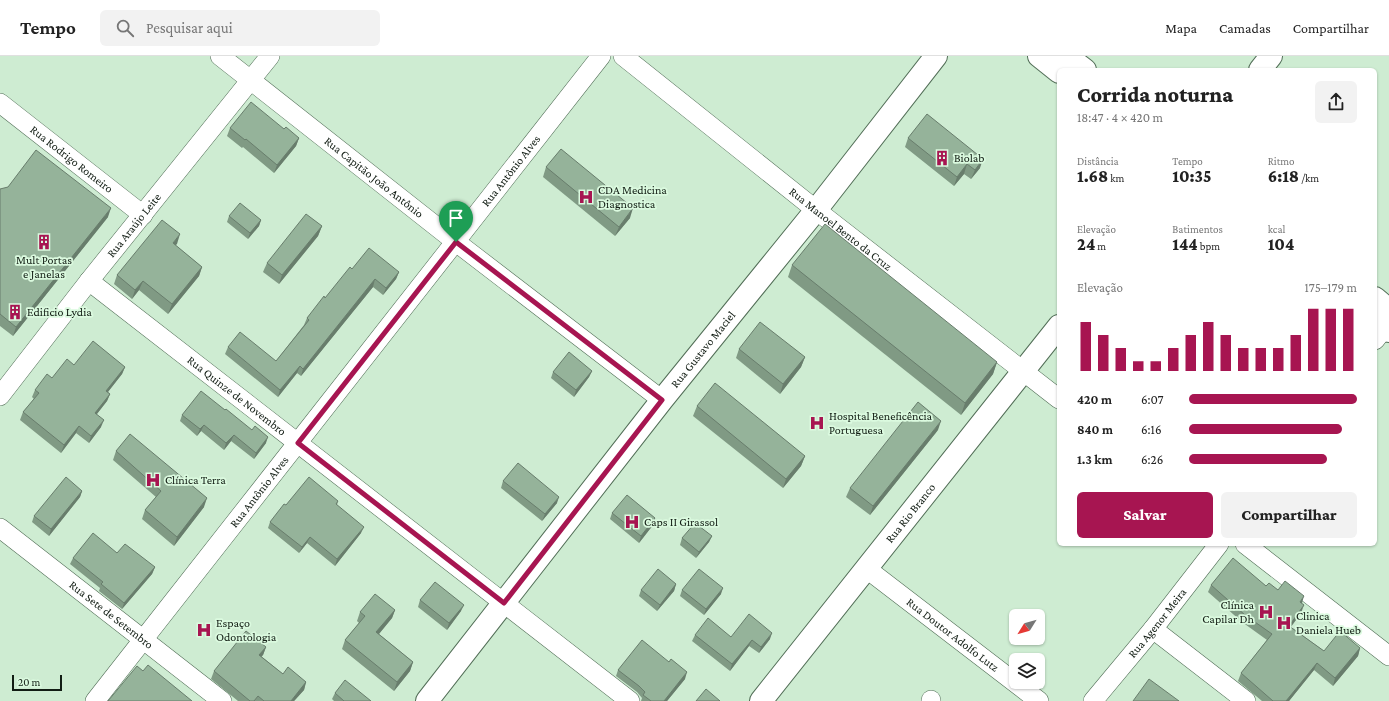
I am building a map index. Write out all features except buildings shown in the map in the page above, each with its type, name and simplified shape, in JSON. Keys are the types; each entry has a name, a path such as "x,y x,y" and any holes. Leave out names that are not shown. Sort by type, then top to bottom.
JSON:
{"street":[{"name":"Rua Capitão João Antônio","path":"220,56 456,242 662,400"},
{"name":"Rua Araújo Leite","path":"0,396 89,281 270,56"},
{"name":"Rua Antônio Alves","path":"95,701 601,56"},
{"name":"Rua Manoel Bento da Cruz","path":"623,56 816,210 1057,398"},
{"name":"Rua Gustavo Maciel","path":"427,701 662,400 816,210 936,56"},
{"path":"1039,56 1057,70"},
{"path":"1067,56 1082,68"},
{"path":"1262,68 1271,56"},
{"name":"Rua Rodrigo Romeiro","path":"0,103 143,215"},
{"name":"Rua Quinze de Novembro","path":"89,281 630,701"},
{"path":"1377,304 1384,325"},
{"name":"Rua Rio Branco","path":"761,701 1057,329"},
{"name":"Rua Sete de Setembro","path":"0,528 222,701"},
{"name":"Rua Agenor Meira","path":"1093,701 1153,629 1216,546"},
{"path":"1248,546 1389,656"},
{"name":"Rua Doutor Adolfo Lutz","path":"867,569 1038,701"},
{"path":"1153,629 1246,701"}],"place":[{"name":"Biolab","path":"942,158"},
{"name":"CDA Medicina Diagnostica","path":"586,197"},
{"name":"Mult Portas e Janelas","path":"44,242"},
{"name":"Edificio Lydia","path":"15,312"},
{"name":"Hospital Beneficência Portuguesa","path":"817,423"},
{"name":"Clínica Terra","path":"153,480"},
{"name":"Caps II Girassol","path":"632,522"},
{"name":"Clínica Capilar Dh","path":"1266,612"},
{"name":"Clinica Daniela Hueb","path":"1284,623"},
{"name":"Espaço Odontologia","path":"204,630"}],"route":[{"path":"456,242 662,400 504,603 298,443 456,242"}]}
